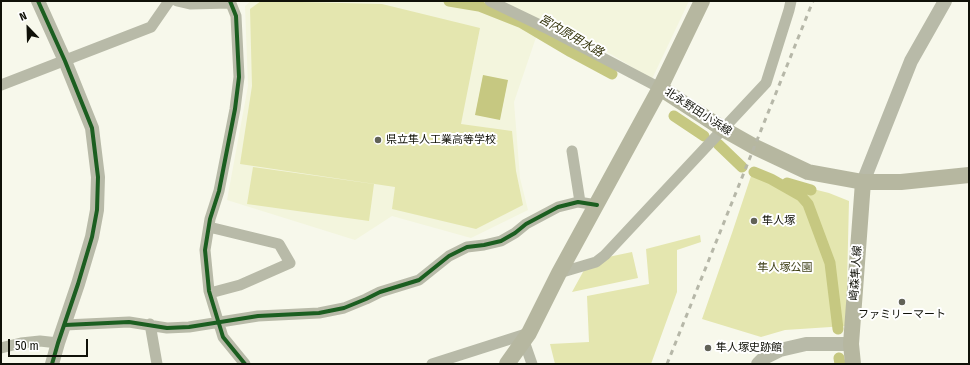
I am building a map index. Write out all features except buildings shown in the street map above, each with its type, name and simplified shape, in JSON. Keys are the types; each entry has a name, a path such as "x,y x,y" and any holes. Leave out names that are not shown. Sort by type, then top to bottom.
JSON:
{"main road":[{"path":"660,88 702,1"},
{"name":"北永野田小浜線","path":"507,364 526,337 559,273 660,88 723,130 808,172 862,182 901,182 969,175"},
{"name":"崎森隼人線","path":"852,364 851,344 862,182"}],"street":[{"path":"38,1 66,61 92,128 98,177 97,210 92,237 52,364"},
{"path":"1,86 150,27 169,1"},
{"path":"177,1 190,4 230,2 236,16 239,77 235,109 219,191 209,226 205,250 210,293 218,323 223,337 245,364"},
{"path":"490,1 546,28 660,88"},
{"path":"559,273 596,262 605,255 766,83 791,1"},
{"path":"862,182 911,61 945,1"},
{"path":"572,151 580,202"},
{"path":"64,325 129,322 150,324 168,328 189,327 258,316 319,313 344,308 380,292 419,280 449,256 467,247 501,241 515,233 526,224 558,207 580,202 597,205"},
{"path":"209,226 279,244 290,263 240,285 210,293"},
{"path":"150,324 157,364"},
{"path":"432,364 526,337 532,364"},
{"path":"1,348 40,341 58,342"},
{"path":"758,364 764,358 780,350 806,344 851,344"}],"shaded area":[{"name":"県立隼人工業高等学校","path":"251,1 689,1 652,79 544,14 514,102 520,178 528,210 471,238 392,216 355,240 227,200 248,86 245,6"},
{"path":"483,75 508,80 500,120 475,115"}],"green space":[{"name":"県立隼人工業高等学校","path":"261,1 382,4 480,28 461,124 512,131 516,171 523,205 476,229 392,209 395,187 240,164 252,86 250,9"},
{"path":"253,167 374,184 369,221 247,204"},
{"name":"隼人塚公園","path":"753,170 797,185 829,193 849,201 846,326 785,330 761,337 702,319"},
{"path":"700,235 701,242 677,250 677,292 651,364 555,364 550,344 589,342 587,296 649,284 646,249"},
{"path":"632,252 638,278 572,292 589,261"}],"waterway":[{"name":"宮内原用水路","path":"449,1 479,6 522,23 612,74"},
{"name":"宮内原用水路","path":"674,116 704,136"},
{"name":"宮内原用水路","path":"718,144 742,167"},
{"name":"宮内原用水路","path":"754,172 771,179 801,196 808,204 830,263 838,329"},
{"name":"宮内原用水路","path":"787,183 811,190"},
{"name":"宮内原用水路","path":"839,358 840,364"}],"railway":[{"path":"667,364 813,1"}],"cycle path":[{"path":"38,1 65,61 92,128 98,177 97,210 92,237 52,364"},
{"path":"230,1 236,16 239,77 235,109 219,191 210,219 205,250 209,291 223,337 245,364"},
{"path":"65,325 129,322 167,328 189,327 258,316 319,313 344,308 380,292 419,280 449,256 467,247 501,241 515,233 526,224 558,207 578,202 597,205"}],"place":[{"name":"県立隼人工業高等学校","path":"378,140"},
{"name":"隼人塚","path":"754,221"},
{"name":"ファミリーマート","path":"902,302"},
{"name":"隼人塚史跡館","path":"708,348"}]}
